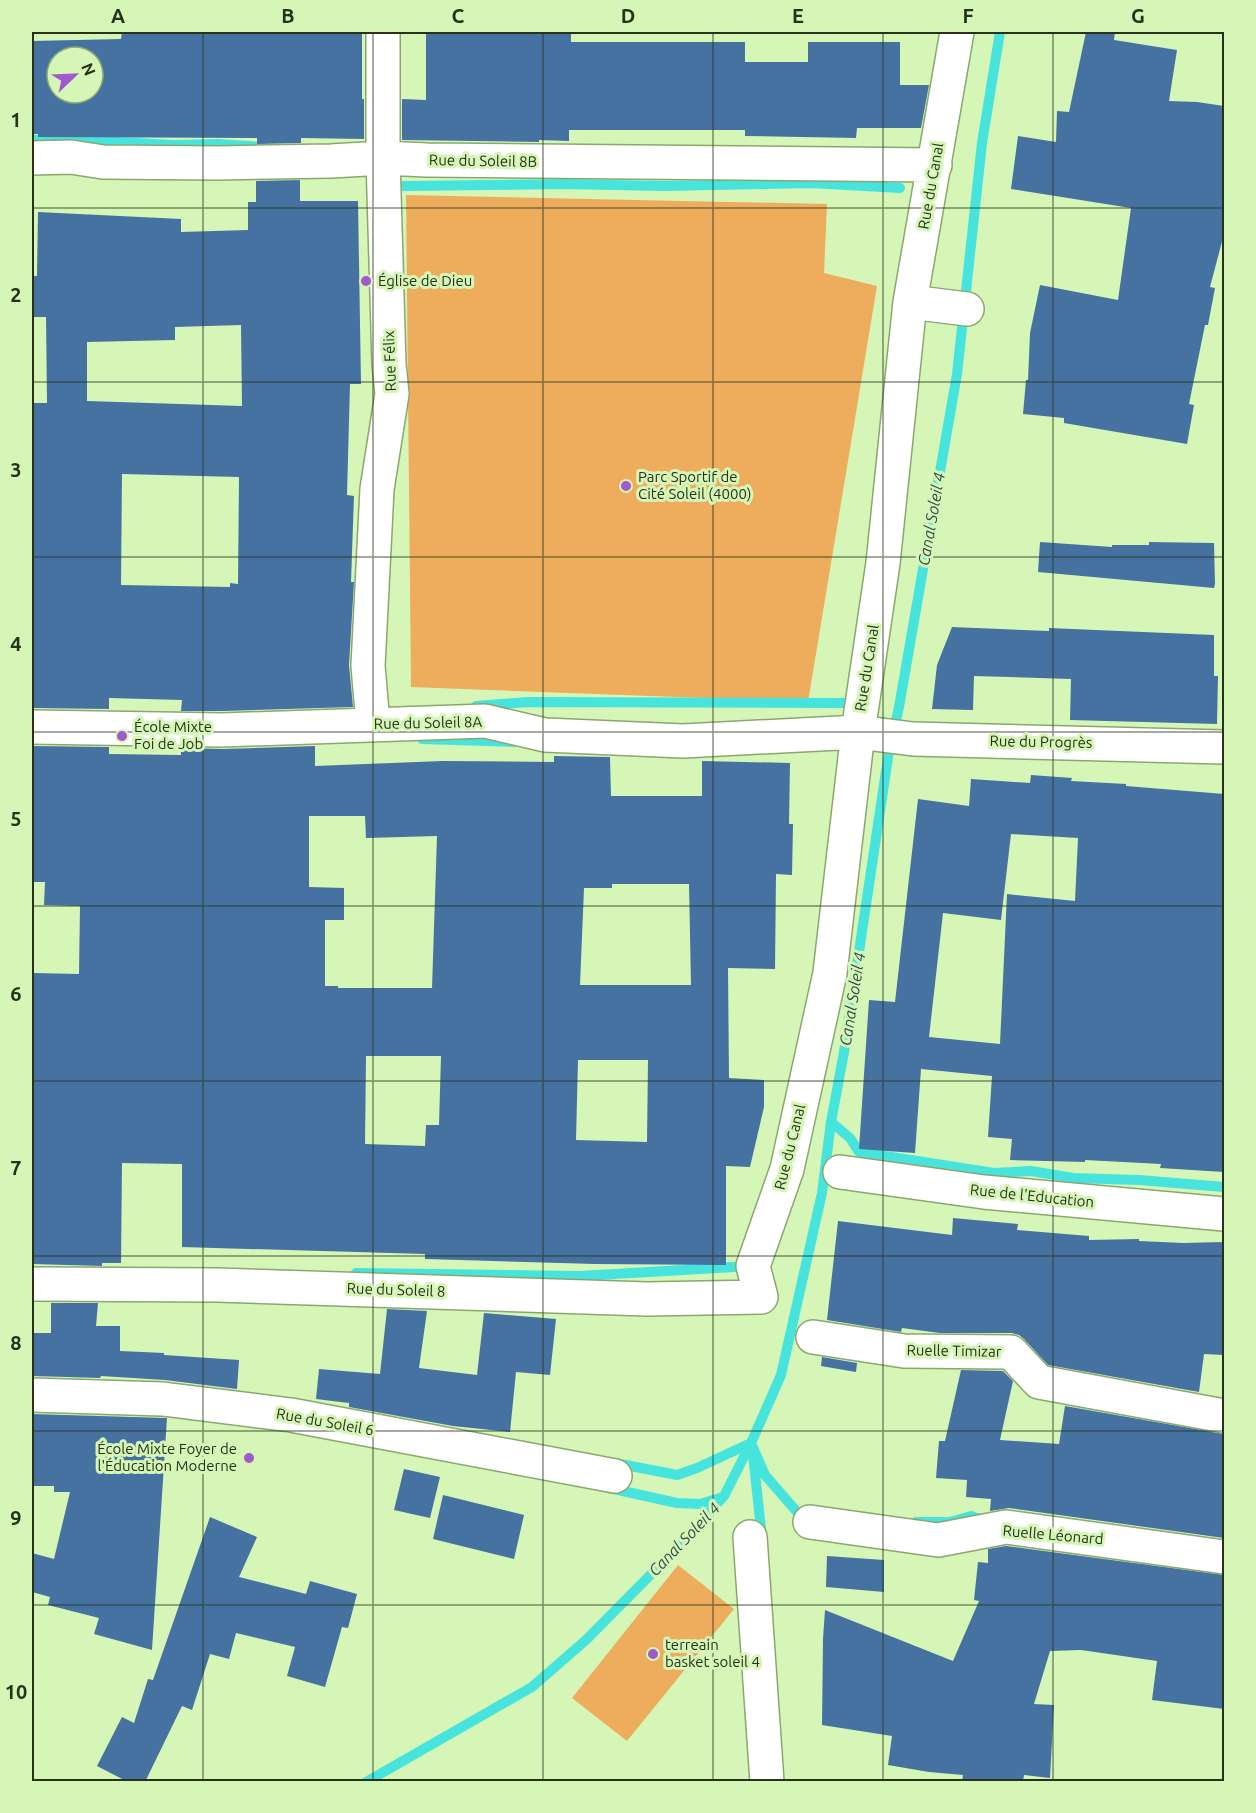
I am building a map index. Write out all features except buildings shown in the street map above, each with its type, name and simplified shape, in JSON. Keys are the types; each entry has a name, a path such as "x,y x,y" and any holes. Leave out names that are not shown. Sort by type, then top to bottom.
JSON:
{"street":[{"name":"Rue Félix","path":"374,724 368,666 377,489 392,394 389,364 382,32"},
{"name":"Rue du Canal","path":"761,1297 753,1266 787,1168 830,973 858,732 883,563 910,302 957,32"},
{"name":"Rue du Soleil 8B","path":"32,158 71,157 103,162 218,163 384,158 935,165"},
{"path":"910,302 967,309"},
{"name":"Rue du Soleil 8A","path":"32,728 222,730 485,721 545,735 683,741 858,732"},
{"name":"Rue du Progrès","path":"858,732 913,740 1224,747"},
{"name":"Rue de l'Education","path":"840,1172 984,1192 1224,1214"},
{"name":"Rue du Soleil 8","path":"32,1284 217,1285 647,1299 761,1297"},
{"name":"Ruelle Timizar","path":"813,1337 904,1351 1011,1352 1039,1383 1224,1416"},
{"name":"Rue du Soleil 6","path":"32,1395 163,1398 291,1415 615,1476"},
{"name":"Ruelle Léonard","path":"810,1522 938,1540 1006,1527 1224,1557"},
{"path":"750,1537 767,1782"}],"shaded area":[{"name":"Parc Sportif de Cité Soleil (4000)","path":"406,195 827,204 824,273 877,286 808,702 411,687"},
{"name":"terreain basket soleil 4","path":"678,1565 734,1609 627,1741 572,1698"}],"waterway":[{"name":"Canal Soleil 4","path":"366,1782 532,1687 586,1640 675,1550 724,1496 751,1443 781,1375 822,1193 889,751 899,707 957,374 982,143 1000,32"},
{"path":"32,140 62,139 262,147"},
{"path":"403,186 566,184 663,186 810,183 900,188"},
{"path":"476,706 528,702 844,703"},
{"path":"422,739 514,742"},
{"path":"831,1122 850,1138 859,1152 994,1173 1031,1171 1073,1178 1139,1180 1224,1187"},
{"path":"356,1273 580,1276 751,1266"},
{"path":"751,1443 765,1475 797,1512 808,1514"},
{"path":"615,1463 677,1475 751,1443"},
{"path":"753,1455 762,1538"},
{"path":"609,1488 677,1503 700,1504 723,1497"},
{"path":"916,1522 950,1522 971,1516 986,1521"}],"place":[{"name":"Église de Dieu","path":"366,281"},
{"name":"Parc Sportif de Cité Soleil (4000)","path":"626,486"},
{"name":"École Mixte Foi de Job","path":"122,736"},
{"name":"École Mixte Foyer de l'Éducation Moderne","path":"249,1458"},
{"name":"terreain basket soleil 4","path":"653,1654"}]}
